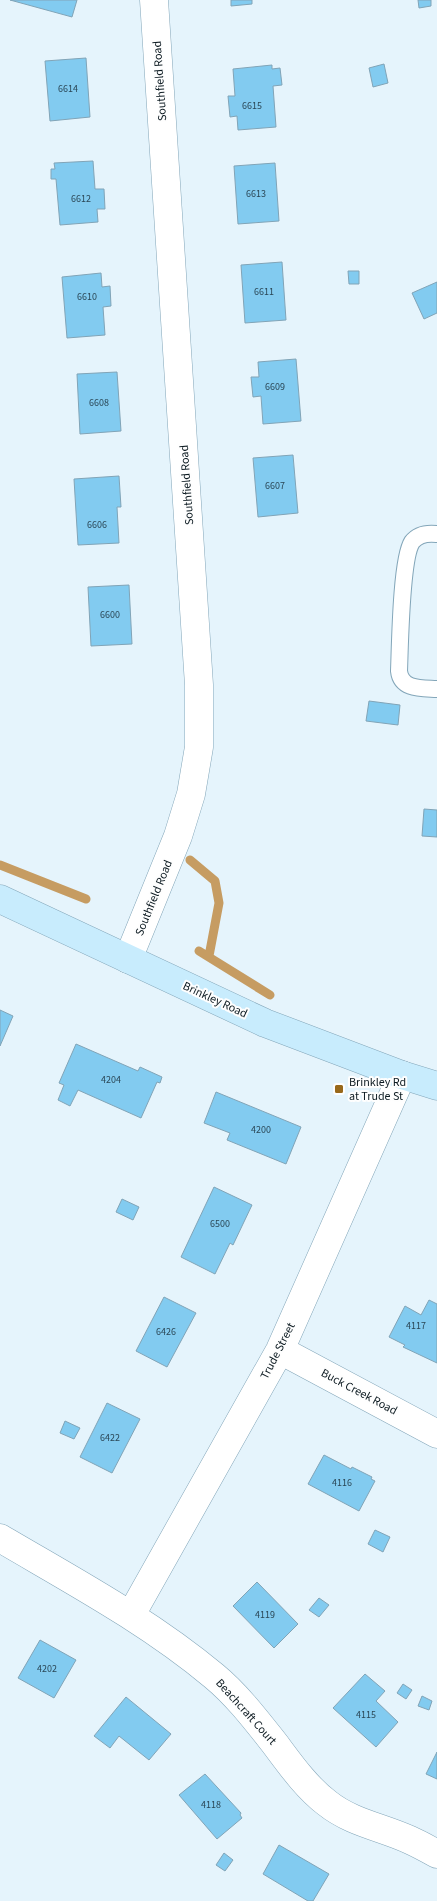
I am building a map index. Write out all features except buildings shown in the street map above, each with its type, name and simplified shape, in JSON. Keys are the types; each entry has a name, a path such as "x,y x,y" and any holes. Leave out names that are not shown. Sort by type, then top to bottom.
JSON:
{"main road":[{"name":"Brinkley Road","path":"0,899 265,1023 402,1075 437,1086"}],"street":[{"name":"Southfield Road","path":"128,959 178,836 191,794 199,747 199,685 154,0"},
{"name":"Trude Street","path":"131,1615 280,1350 402,1075"},
{"name":"Buck Creek Road","path":"280,1350 437,1434"},
{"name":"Beachcraft Court","path":"0,1538 131,1615 174,1645 230,1691 264,1729 315,1793 328,1804 351,1818 409,1840 437,1854"}],"lane":[{"path":"437,534 420,535 412,543 408,552 404,582 399,671 400,678 406,685 415,688 437,688"}],"waterway":[{"path":"190,860 215,881 219,903 209,956"},
{"path":"0,865 86,899"},
{"path":"199,951 270,995"}],"place":[{"name":"Brinkley Rd at Trude St","path":"339,1089"}]}
